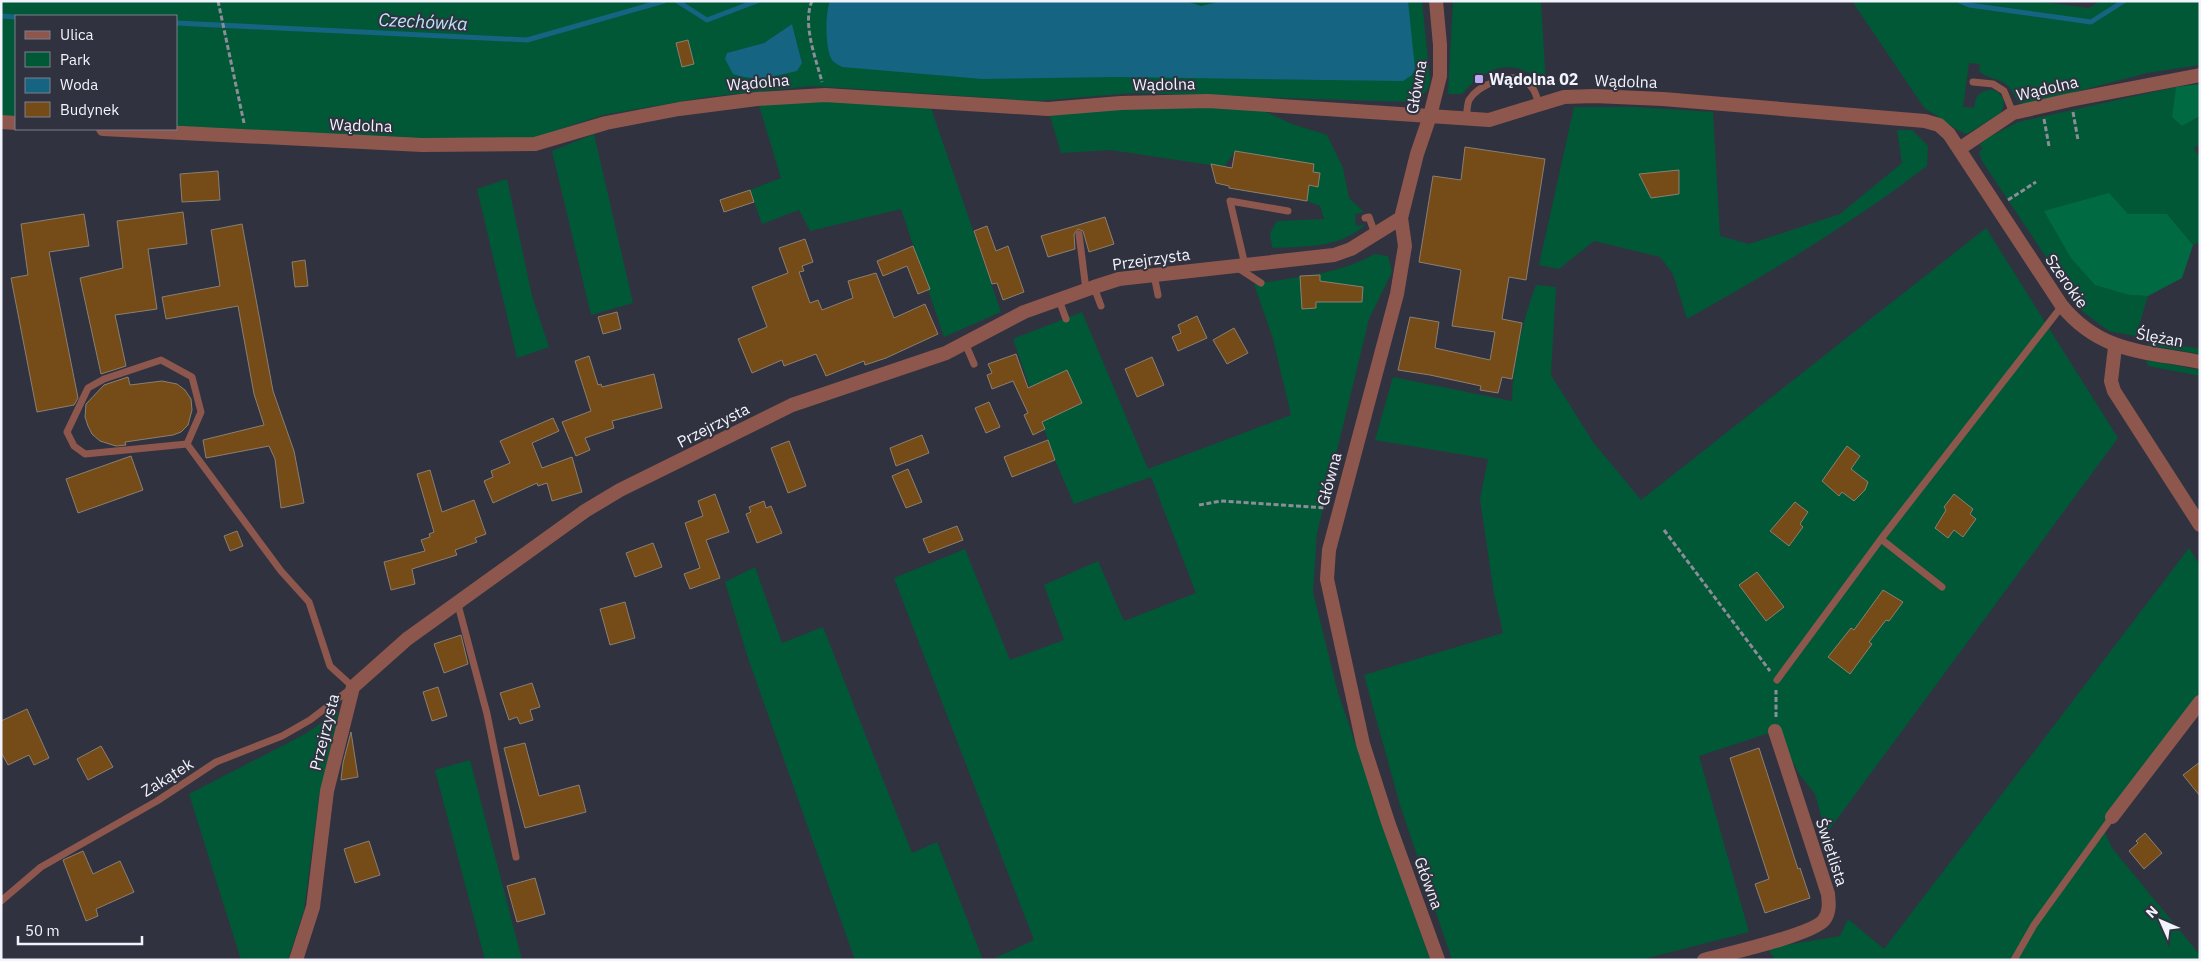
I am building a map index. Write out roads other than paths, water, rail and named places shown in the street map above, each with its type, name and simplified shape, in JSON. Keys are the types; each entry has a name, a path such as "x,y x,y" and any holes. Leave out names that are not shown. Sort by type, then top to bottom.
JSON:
{"street":[{"name":"Główna","path":"1436,1 1440,45 1440,76 1430,116 1417,154 1401,218 1405,246 1397,294 1328,550 1328,579 1363,744 1388,822 1438,960"},
{"name":"Wądolna","path":"119,130 247,138 422,145 535,144 606,123 679,109 757,98 825,95 1048,109 1121,103 1208,101 1489,120 1564,97 1614,97 1925,121 1944,129 1959,149 2013,113 2200,75"},
{"path":"1,122 15,123"},
{"name":"Szerokie","path":"1959,149 2062,306 2081,327 2115,347"},
{"name":"Przejrzysta","path":"296,960 313,908 328,791 353,687 407,639 457,601 585,511 620,490 792,405 946,353 1024,312 1118,279 1334,255 1351,249 1401,218"},
{"path":"2115,347 2111,381 2114,391 2200,525"},
{"name":"Ślężan","path":"2115,347 2200,362"},
{"path":"2112,817 2200,702"},
{"name":"Świetlista","path":"1704,960 1806,931 1824,921 1829,908 1828,894 1776,731"}],"lane":[{"path":"1466,119 1469,101 1480,88 1512,78 1525,81 1534,89 1539,104"},
{"path":"1973,82 1993,84 2004,91 2013,113"},
{"path":"1261,284 1241,266 1230,201 1288,211"},
{"path":"1365,218 1369,217 1375,235"},
{"path":"1079,234 1090,289 1101,306"},
{"path":"1154,275 1158,295"},
{"path":"1059,300 1066,319"},
{"path":"1777,680 1881,539 2062,306"},
{"path":"965,343 974,364"},
{"path":"161,360 192,377 201,412 187,444 85,454 74,446 67,432 88,388 104,379 161,360"},
{"path":"187,444 281,571 309,602 330,666 353,687"},
{"path":"1881,539 1942,587"},
{"path":"457,601 486,714 516,857"},
{"name":"Zakątek","path":"1,901 41,867 157,801 216,762 282,736 310,720 353,687"},
{"path":"2014,960 2034,925 2112,817"}],"water":[{"path":"830,1 1186,1 1201,6 1222,1 1408,1 1415,69 1412,75 1403,81 1115,77 982,79 842,67 832,60 828,48 827,22"},
{"path":"792,24 802,63 797,71 757,78 733,74 725,59 727,53 764,43"}],"waterway":[{"name":"Czechówka","path":"178,23 527,40 664,1"},
{"name":"Czechówka","path":"677,1 707,20 757,1"},
{"name":"Czechówka","path":"1960,1 1969,5 2091,22 2124,1"},
{"name":"Czechówka","path":"1,16 15,17"}],"place":[{"name":"Wądolna 02","path":"1479,79"}]}
